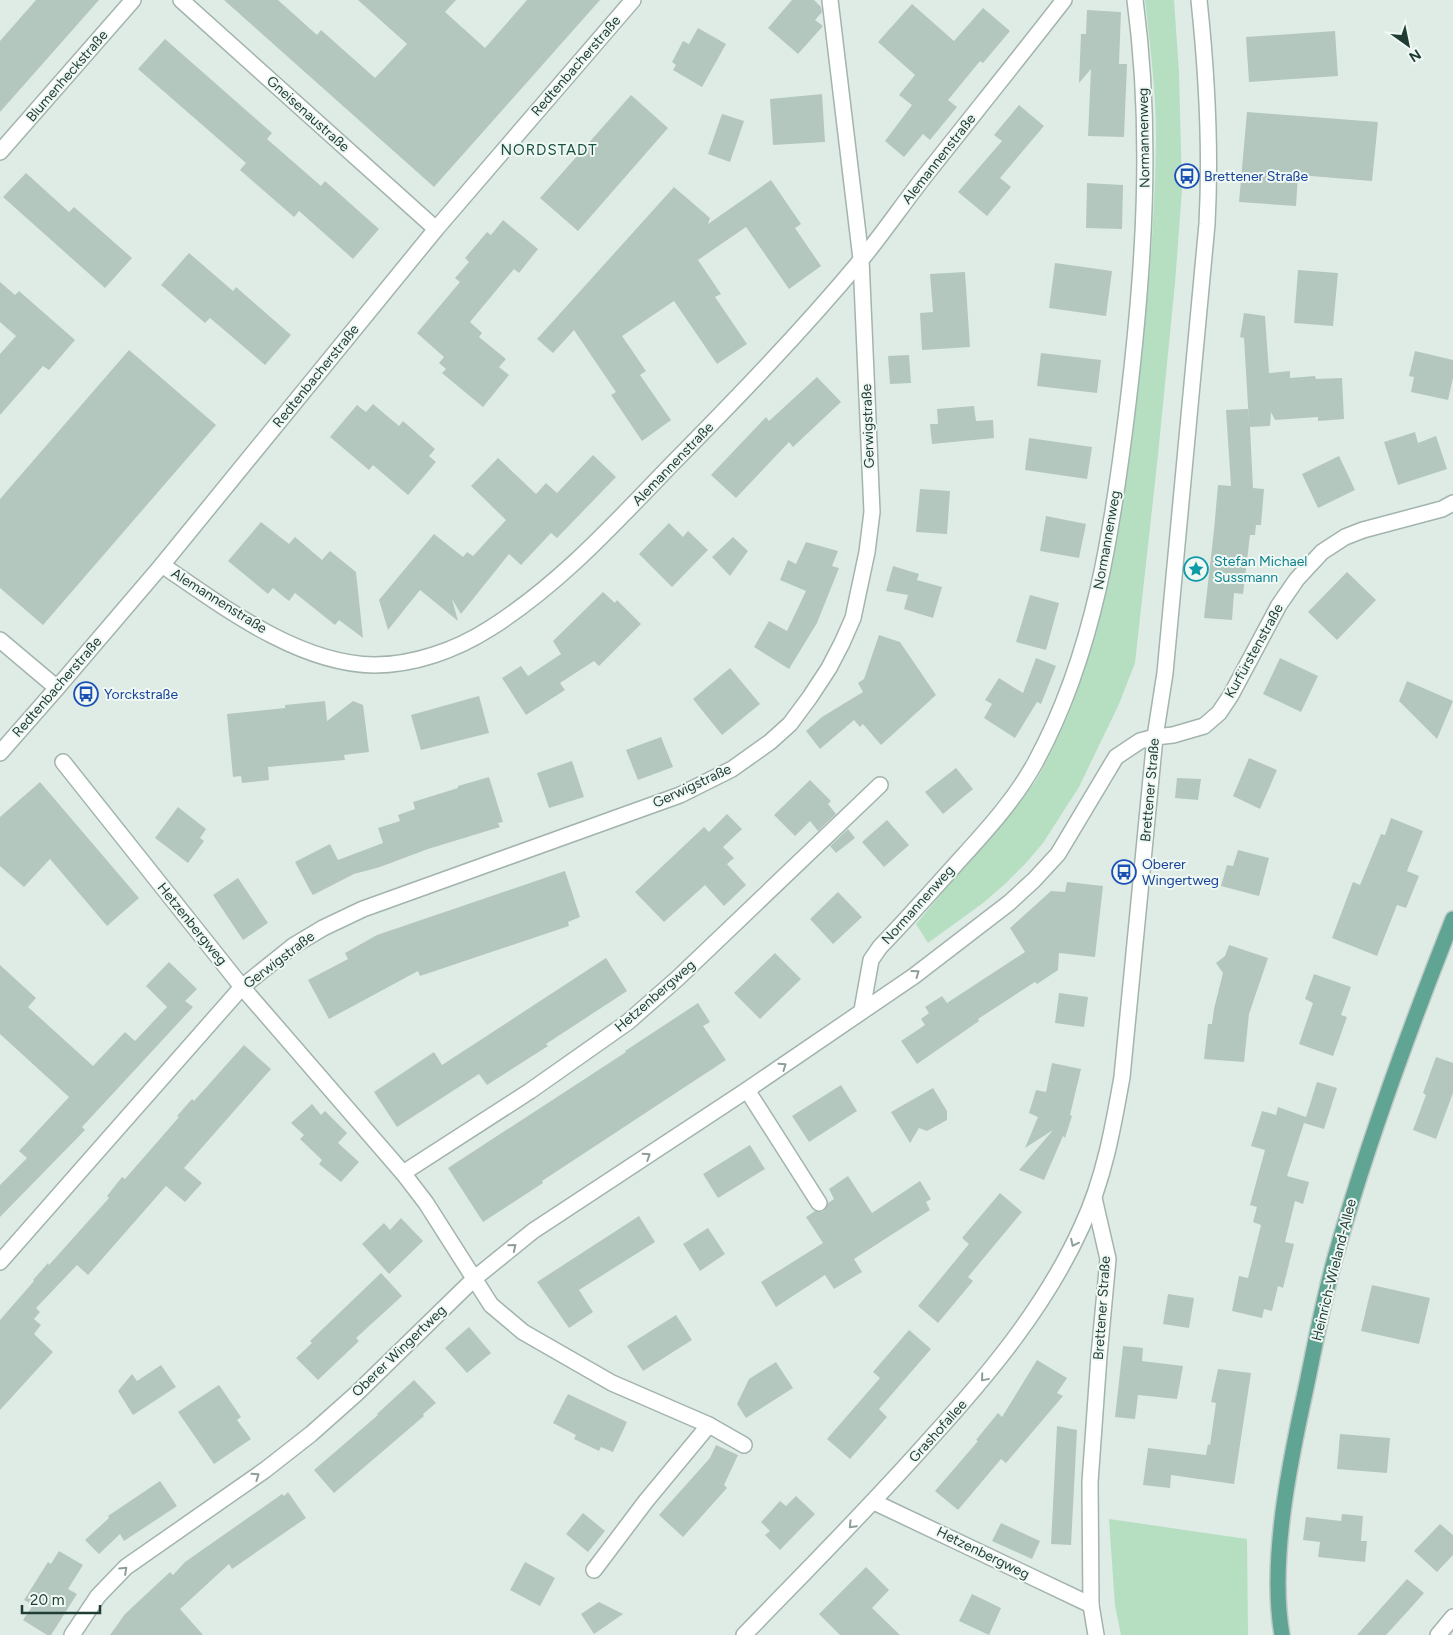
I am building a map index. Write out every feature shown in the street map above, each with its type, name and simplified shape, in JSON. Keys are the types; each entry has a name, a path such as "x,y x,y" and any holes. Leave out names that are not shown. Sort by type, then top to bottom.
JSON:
{"main road":[{"name":"Heinrich-Wieland-Allee","path":"1282,1635 1278,1591 1285,1500 1298,1424 1334,1260 1354,1191 1401,1052 1453,919"}],"street":[{"name":"Blumenheckstraße","path":"0,152 133,0"},
{"name":"Gneisenaustraße","path":"181,0 436,229"},
{"name":"Redtenbacherstraße","path":"0,753 162,565 436,229 634,0"},
{"name":"Gerwigstraße","path":"0,1262 242,987 293,946 323,928 363,909 680,795 732,769 770,742 790,724 810,697 829,668 853,618 867,552 872,512 861,260 830,0"},
{"name":"Alemannenstraße","path":"162,565 240,618 278,638 311,652 341,661 373,665 402,663 463,643 487,630 516,611 548,586 590,548 759,376 861,260 929,170 1064,0"},
{"name":"Normannenweg","path":"862,1010 871,960 880,947 996,820 1034,765 1067,694 1095,605 1109,539 1120,467 1133,361 1143,243 1146,175 1144,103 1140,37 1135,0"},
{"name":"Brettener Straße","path":"1096,1635 1091,1605 1090,1482 1098,1356 1108,1259 1094,1198 1113,1126 1122,1077 1155,737 1165,673 1206,224 1209,179 1208,104 1199,0"},
{"name":"Kurfürstenstraße","path":"1155,737 1173,736 1204,726 1219,713 1231,695 1278,605 1297,579 1322,552 1345,537 1363,530 1442,510 1453,504"},
{"path":"0,640 57,688"},
{"name":"Oberer Wingertweg","path":"72,1635 98,1596 126,1567 265,1470 311,1434 370,1380 475,1278 533,1231 747,1090 930,964 1009,903 1058,854 1116,757 1140,741 1155,737"},
{"name":"Hetzenbergweg","path":"63,762 242,987 403,1173 426,1203 491,1305 523,1332 612,1382 709,1425 744,1445"},
{"name":"Hetzenbergweg","path":"403,1173 530,1091 628,1022 678,978 880,785"},
{"path":"747,1090 819,1203"},
{"name":"Grashofallee","path":"744,1635 874,1502 962,1404 1014,1340 1069,1254 1094,1198"},
{"path":"594,1570 646,1502 709,1425"},
{"name":"Hetzenbergweg","path":"874,1502 1091,1605"},
{"path":"1438,1635 1453,1618"}],"green space":[{"path":"1145,0 1174,0 1179,72 1182,190 1158,455 1135,663 1119,704 1079,787 1043,843 1005,884 983,903 928,943 916,924 1035,782 1057,740 1091,651 1103,605 1122,510 1129,463 1143,346 1152,241 1156,119"},
{"path":"1109,1519 1247,1539 1248,1635 1121,1635 1115,1606"}],"building":[{"path":"36,0 99,0 0,112 0,41"},
{"path":"224,0 278,0 317,35 321,30 375,78 407,44 358,0 456,0 445,12 485,48 527,0 600,0 434,187"},
{"path":"792,0 814,0 821,7 822,12 815,20 823,26 798,54 768,28"},
{"path":"912,4 954,41 983,8 1010,31 983,63 980,61 948,100 957,107 930,140 923,134 904,157 885,141 912,105 899,95 915,75 878,42"},
{"path":"1087,10 1121,12 1119,64 1127,64 1124,137 1088,136 1091,69 1079,83 1081,34 1086,34"},
{"path":"698,28 726,44 702,87 673,70 676,65 672,62 683,41 689,44"},
{"path":"1335,31 1338,76 1249,82 1246,37"},
{"path":"165,39 272,133 267,139 321,186 325,181 379,229 353,259 299,211 294,217 240,170 246,163 138,69"},
{"path":"822,94 825,142 773,145 770,99"},
{"path":"631,95 668,128 578,231 540,198"},
{"path":"1019,105 1044,126 1000,178 1011,187 987,216 958,192 1002,141 994,135"},
{"path":"1247,112 1378,122 1372,181 1298,175 1296,206 1239,202"},
{"path":"722,114 744,121 730,162 708,154"},
{"path":"26,173 69,212 74,207 132,258 105,288 3,197"},
{"path":"771,180 801,224 795,228 821,266 789,289 746,227 698,260 721,294 715,297 747,344 717,364 674,301 622,336 646,371 640,375 671,420 642,441 611,395 616,392 574,330 553,353 537,339 674,187 710,218 708,224"},
{"path":"1087,183 1123,185 1122,229 1086,228"},
{"path":"503,220 538,249 519,273 514,269 470,322 482,333 479,337 506,359 499,367 509,375 483,407 442,373 446,369 439,363 444,357 417,333 460,282 455,278 469,262 465,258 487,232 491,235"},
{"path":"189,253 233,291 236,287 291,335 265,365 210,318 205,323 161,285"},
{"path":"1055,263 1112,271 1106,316 1049,308"},
{"path":"1298,270 1338,273 1333,326 1294,323"},
{"path":"965,272 970,347 922,350 920,313 933,312 930,274"},
{"path":"0,282 15,295 19,291 75,340 49,370 43,366 0,415 0,354 16,336 0,322"},
{"path":"1244,313 1265,316 1269,373 1290,371 1290,378 1315,376 1316,379 1342,378 1344,419 1318,421 1318,417 1275,420 1271,412 1270,426 1250,427 1253,488 1264,489 1261,525 1256,525 1255,535 1250,535 1243,594 1234,593 1232,620 1204,618 1218,485 1231,486 1226,410 1248,409 1249,423 1244,338 1240,337"},
{"path":"129,350 216,425 43,625 0,588 0,499"},
{"path":"1415,351 1453,360 1453,378 1448,400 1411,392 1414,377 1409,376"},
{"path":"1041,353 1101,360 1097,393 1037,386"},
{"path":"909,355 911,383 890,384 888,356"},
{"path":"817,377 841,402 793,447 789,442 736,498 711,475 766,417 769,421"},
{"path":"373,404 399,426 403,421 435,449 429,456 436,462 408,495 373,465 369,470 330,437 357,405 366,412"},
{"path":"974,406 976,421 993,420 994,438 932,444 930,424 938,424 937,409"},
{"path":"1415,432 1418,443 1436,436 1447,469 1398,485 1384,442"},
{"path":"1029,438 1092,447 1087,479 1025,470"},
{"path":"593,455 616,477 557,538 551,533 521,565 509,554 461,614 452,599 458,621 420,590 388,630 379,600 434,534 463,557 467,552 473,556 506,520 471,486 498,458 536,494 546,483 557,493"},
{"path":"1339,456 1355,490 1318,508 1302,474"},
{"path":"920,489 950,491 947,534 916,532"},
{"path":"1046,516 1086,524 1079,558 1040,551"},
{"path":"261,522 289,544 295,537 322,560 330,551 356,572 363,638 339,620 335,625 295,593 289,601 273,588 268,594 228,561"},
{"path":"669,523 683,537 688,531 708,550 672,587 639,554"},
{"path":"733,537 748,551 730,576 712,557"},
{"path":"806,542 838,551 832,566 839,568 817,623 789,669 754,647 769,621 787,631 806,591 780,580 788,560 796,564"},
{"path":"893,566 919,574 917,580 942,587 933,618 904,609 908,595 886,591"},
{"path":"1347,572 1376,600 1337,640 1308,612"},
{"path":"603,592 615,603 617,600 641,624 599,666 594,661 560,683 565,690 526,715 502,678 521,666 528,676 561,654 553,641"},
{"path":"1030,595 1059,603 1046,650 1016,642"},
{"path":"879,635 900,642 936,695 881,745 863,724 860,727 854,720 820,749 806,731 822,717 863,692 858,683 864,679"},
{"path":"1036,658 1056,666 1041,704 1037,702 1015,738 984,718 992,704 985,700 999,678 1023,693"},
{"path":"1280,658 1318,676 1301,712 1263,694"},
{"path":"730,668 760,704 722,735 693,699"},
{"path":"1407,681 1453,701 1437,739 1399,701"},
{"path":"479,696 489,733 421,750 411,715"},
{"path":"325,701 327,721 353,701 363,705 369,752 344,755 345,760 268,767 269,780 242,783 241,776 233,777 227,714 285,708 285,705"},
{"path":"661,737 673,767 638,780 626,750"},
{"path":"1249,758 1277,770 1260,809 1233,796"},
{"path":"572,761 584,797 549,808 537,773"},
{"path":"956,768 973,789 943,814 925,792"},
{"path":"489,777 503,822 498,823 500,827 354,874 313,895 311,892 295,862 330,844 338,860 383,843 378,828 400,821 398,815 415,809 413,802"},
{"path":"1177,778 1201,779 1198,800 1175,798"},
{"path":"810,780 831,801 828,804 836,814 818,831 810,821 795,836 774,815"},
{"path":"40,782 139,898 107,926 50,859 24,887 0,866 0,817"},
{"path":"178,807 206,829 200,838 204,841 188,863 155,838"},
{"path":"727,814 742,829 723,847 734,858 727,864 746,885 724,906 705,885 664,922 635,892 704,827 709,832"},
{"path":"1391,818 1423,831 1407,871 1419,876 1406,908 1397,905 1377,956 1332,938 1353,882 1360,885 1381,834 1385,835"},
{"path":"887,820 909,845 884,867 862,842"},
{"path":"848,829 855,838 836,853 830,846"},
{"path":"1238,850 1269,858 1259,896 1221,886 1227,865 1233,866"},
{"path":"565,871 580,917 568,922 569,926 420,976 418,971 329,1019 308,980 348,959 345,953 377,935"},
{"path":"238,878 268,923 243,940 213,895"},
{"path":"1067,882 1103,886 1095,957 1059,953 1058,970 1037,984 1035,982 978,1019 979,1021 917,1064 901,1041 925,1025 921,1019 929,1013 925,1007 942,996 947,1003 1025,952 1010,928 1051,891 1065,892"},
{"path":"838,892 862,917 833,944 810,919"},
{"path":"1229,945 1268,958 1249,1014 1244,1062 1204,1059 1208,1024 1212,1024 1223,973 1216,963 1225,956"},
{"path":"775,953 801,979 760,1019 734,993"},
{"path":"606,958 627,991 546,1044 548,1046 487,1085 479,1074 397,1127 374,1092 434,1052 442,1065"},
{"path":"169,962 197,989 185,1001 193,1007 82,1127 85,1130 0,1217 0,1185 27,1158 19,1151 69,1097 0,1034 0,965 36,998 28,1007 93,1066 125,1032 135,1041 167,1007 146,986"},
{"path":"1314,974 1351,987 1341,1015 1347,1017 1333,1056 1299,1044 1313,1003 1305,999"},
{"path":"1059,993 1088,997 1084,1027 1055,1023"},
{"path":"698,1003 710,1022 703,1026 726,1060 483,1222 448,1168"},
{"path":"244,1045 271,1069 184,1168 202,1183 185,1202 166,1186 88,1275 77,1265 36,1308 40,1312 34,1319 41,1325 34,1334 53,1352 0,1410 0,1320 48,1263 49,1265 109,1198 107,1196 122,1177 125,1179 179,1117 177,1116 192,1099 194,1101"},
{"path":"1436,1057 1453,1063 1453,1093 1436,1139 1413,1130 1426,1095 1423,1093"},
{"path":"1052,1063 1081,1069 1070,1115 1072,1116 1065,1138 1063,1136 1044,1180 1019,1170 1053,1130 1025,1148 1038,1117 1029,1113 1036,1090 1046,1092"},
{"path":"1317,1082 1337,1088 1324,1129 1304,1123 1287,1176 1309,1182 1303,1204 1295,1201 1285,1242 1294,1244 1283,1288 1278,1286 1272,1311 1264,1309 1262,1318 1232,1311 1239,1276 1248,1278 1261,1225 1253,1222 1257,1207 1250,1205 1265,1150 1251,1146 1262,1111 1276,1115 1278,1107 1306,1117"},
{"path":"841,1085 857,1111 809,1142 792,1116"},
{"path":"933,1088 947,1111 947,1120 927,1131 919,1128 910,1143 891,1112"},
{"path":"312,1104 321,1115 325,1111 347,1133 338,1143 359,1162 341,1182 319,1164 322,1160 300,1139 304,1135 291,1123"},
{"path":"750,1145 765,1169 718,1198 703,1174"},
{"path":"848,1176 872,1213 920,1181 931,1199 926,1202 930,1210 854,1259 862,1272 834,1289 825,1275 776,1307 761,1282 823,1243 806,1217 815,1211 824,1211 828,1203 834,1199 829,1189"},
{"path":"1000,1193 1022,1212 968,1277 973,1281 938,1323 918,1306 969,1244 962,1238"},
{"path":"639,1216 655,1242 579,1290 593,1312 569,1328 537,1282"},
{"path":"401,1218 423,1241 389,1274 362,1244 384,1223 390,1230"},
{"path":"708,1228 725,1254 700,1271 683,1244"},
{"path":"381,1273 402,1296 356,1338 359,1341 318,1380 296,1358 312,1343 310,1341"},
{"path":"1372,1285 1430,1298 1419,1344 1361,1331"},
{"path":"1168,1294 1194,1298 1189,1328 1163,1324"},
{"path":"676,1315 692,1340 643,1371 627,1346"},
{"path":"469,1327 491,1353 467,1373 445,1348"},
{"path":"909,1330 931,1349 879,1409 887,1417 850,1459 827,1439 880,1378 873,1372"},
{"path":"1123,1346 1143,1348 1142,1361 1183,1366 1177,1399 1138,1395 1135,1419 1115,1417"},
{"path":"1037,1360 1067,1378 1057,1393 1063,1396 1006,1463 1001,1459 958,1510 935,1491 978,1441 976,1440 998,1413 1002,1417"},
{"path":"776,1362 793,1388 746,1418 737,1404 749,1379"},
{"path":"161,1365 176,1387 133,1415 118,1391 132,1374 137,1381"},
{"path":"1218,1369 1251,1373 1234,1484 1171,1475 1170,1488 1143,1485 1148,1448 1206,1455 1208,1444 1210,1445 1216,1403 1211,1402"},
{"path":"414,1380 436,1403 423,1414 424,1416 334,1493 314,1470 378,1415"},
{"path":"219,1385 241,1417 237,1420 251,1439 214,1464 178,1412"},
{"path":"568,1394 627,1422 613,1452 601,1447 599,1451 574,1439 576,1435 553,1423"},
{"path":"1057,1426 1077,1430 1071,1545 1051,1544"},
{"path":"1340,1434 1390,1438 1387,1473 1337,1469"},
{"path":"716,1445 738,1455 724,1485 727,1488 683,1537 659,1515 710,1458"},
{"path":"160,1481 177,1506 124,1541 120,1534 99,1554 85,1540 109,1518 108,1516"},
{"path":"288,1492 306,1518 232,1569 229,1564 180,1609 203,1635 110,1635 125,1614 170,1572 173,1575 185,1562 282,1494 284,1496"},
{"path":"796,1496 815,1514 780,1550 765,1535 770,1531 761,1522 780,1501 786,1506"},
{"path":"583,1513 605,1531 588,1552 566,1534"},
{"path":"1342,1514 1363,1516 1361,1541 1367,1541 1365,1562 1318,1557 1320,1542 1303,1540 1306,1517 1341,1521"},
{"path":"1001,1523 1040,1541 1032,1559 992,1541"},
{"path":"1440,1524 1453,1535 1453,1555 1437,1572 1414,1551"},
{"path":"59,1551 83,1565 68,1589 77,1594 51,1635 47,1635 23,1620 33,1605 24,1600 48,1562 51,1564"},
{"path":"525,1562 555,1578 540,1606 510,1590"},
{"path":"866,1567 889,1590 872,1608 900,1635 840,1635 819,1614"},
{"path":"1407,1579 1424,1593 1386,1635 1357,1635"},
{"path":"972,1594 1001,1608 989,1635 959,1621"},
{"path":"599,1602 623,1614 594,1634 581,1614"}],"place":[{"name":"Brettener Straße","path":"1187,176"},
{"name":"Stefan Michael Sussmann","path":"1196,569"},
{"name":"Yorckstraße","path":"86,694"},
{"name":"Oberer Wingertweg","path":"1124,872"}],"district":[{"name":"NORDSTADT","path":"549,150"}]}
